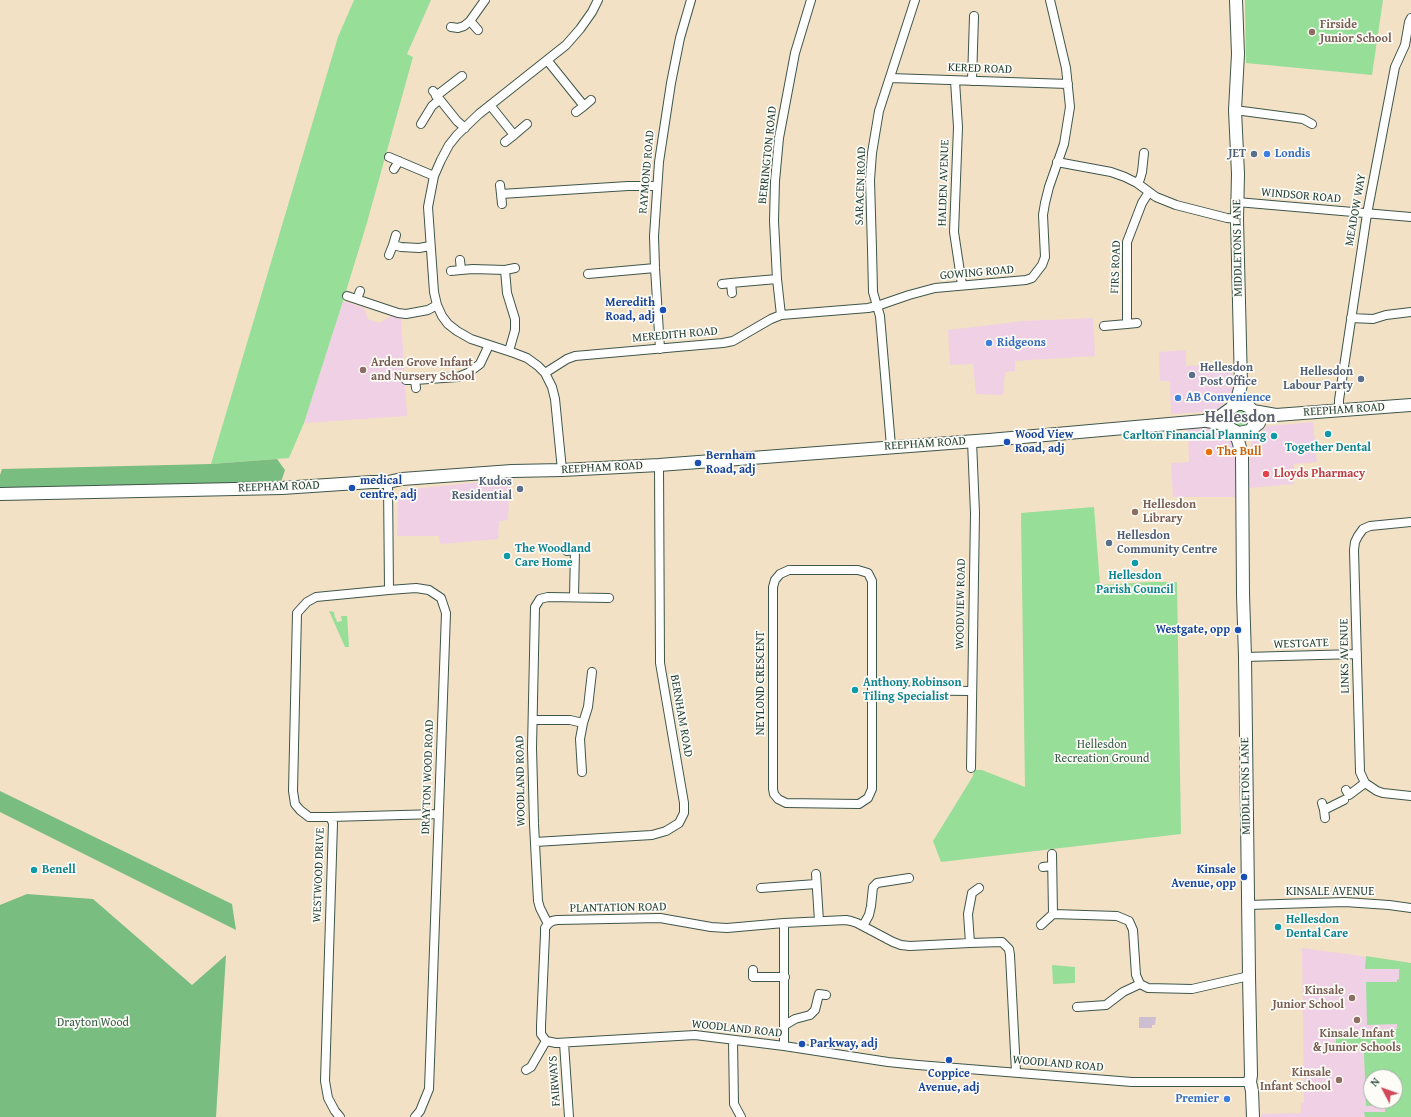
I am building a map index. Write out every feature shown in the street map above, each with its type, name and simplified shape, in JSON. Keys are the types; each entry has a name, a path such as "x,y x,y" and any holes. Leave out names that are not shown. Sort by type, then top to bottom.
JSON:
{"street":[{"path":"451,27 458,28 464,26 470,21 485,0"},
{"path":"562,470 555,399 552,387 545,373 527,358 509,351 489,346 457,332 442,316 437,305 434,286 428,207 434,176 440,160 449,145 490,105 566,44 580,29 592,12 598,0"},
{"name":"RAYMOND ROAD","path":"660,349 654,268 657,186 664,125 671,83 680,38 691,0"},
{"name":"BERRINGTON ROAD","path":"781,315 777,279 774,221 779,138 795,53 811,0"},
{"name":"SARACEN ROAD","path":"877,306 873,292 870,180 872,159 879,111 915,0"},
{"name":"GOWING ROAD","path":"877,306 935,288 1017,282 1032,278 1042,265 1045,257 1045,202 1048,187 1064,144 1070,107 1066,68 1050,0"},
{"name":"MIDDLETONS LANE","path":"1236,0 1238,54 1235,110 1238,174 1237,219 1241,385 1244,396 1251,409"},
{"path":"972,81 974,16"},
{"name":"MEADOW WAY","path":"1339,410 1339,400 1367,214 1395,67 1404,46 1411,18"},
{"path":"470,21 478,30"},
{"path":"547,60 584,106"},
{"path":"421,124 436,96 462,76"},
{"name":"KERED ROAD","path":"890,78 1068,84"},
{"name":"HALDEN AVENUE","path":"955,81 958,127 954,232 962,286"},
{"path":"436,96 457,121 465,128"},
{"path":"576,112 591,100"},
{"path":"490,105 514,135"},
{"path":"1235,110 1303,120 1312,124"},
{"path":"505,142 527,124"},
{"path":"1137,183 1142,172 1144,153"},
{"path":"389,157 434,176"},
{"path":"394,170 399,161"},
{"path":"1057,162 1112,172 1137,183 1156,197 1176,206 1237,219"},
{"path":"500,185 502,204"},
{"path":"501,194 555,191 559,195 579,194 582,189 657,186"},
{"name":"FIRS ROAD","path":"1127,324 1127,242 1142,203 1149,192"},
{"name":"WINDSOR ROAD","path":"1237,202 1411,217"},
{"path":"389,255 396,235"},
{"path":"393,245 419,248 430,246"},
{"path":"460,260 461,270"},
{"path":"452,271 473,269 505,270 514,268"},
{"path":"588,274 654,268"},
{"path":"505,270 507,293 515,319 515,330 509,351"},
{"path":"722,284 777,279"},
{"path":"731,283 732,293"},
{"path":"347,296 359,295 398,313 406,314 428,310 437,305"},
{"path":"877,306 880,316 891,446"},
{"name":"MEREDITH ROAD","path":"545,373 567,359 575,356 723,343 733,340 781,315 877,306"},
{"path":"1351,318 1373,319 1386,315 1411,312"},
{"path":"1104,326 1137,323"},
{"path":"406,380 415,384 458,377 468,373 480,364 489,346"},
{"name":"MIDDLETONS LANE","path":"1230,409 1237,400 1241,385"},
{"name":"REEPHAM ROAD","path":"0,494 282,488 388,482 402,479 482,473 659,464 972,441 1203,421 1218,417 1237,404 1243,404 1251,409 1276,415"},
{"name":"REEPHAM ROAD","path":"1203,421 1219,423 1239,433 1251,429 1262,420 1276,415 1411,405"},
{"path":"1230,409 1226,420 1232,430"},
{"path":"1251,409 1255,421 1251,429"},
{"name":"MIDDLETONS LANE","path":"1242,456 1251,429"},
{"name":"MIDDLETONS LANE","path":"1232,430 1238,440 1242,456 1250,1082 1252,1091 1253,1117"},
{"name":"WOODVIEW ROAD","path":"971,768 974,513 972,441"},
{"name":"BERNHAM ROAD","path":"535,842 652,835 666,831 679,823 684,813 684,803 660,663 659,464"},
{"path":"388,482 389,590"},
{"name":"LINKS AVENUE","path":"1365,783 1359,766 1355,542 1363,529 1370,526 1411,522"},
{"path":"567,551 575,550 574,597"},
{"name":"NEYLOND CRESCENT","path":"858,570 868,573 871,577 872,690 872,789 868,798 859,804 786,803 778,799 774,794 773,788 774,586 775,580 784,571 858,570"},
{"name":"DRAYTON WOOD ROAD","path":"389,590 416,588 429,590 441,598 446,613 428,1089 420,1111 415,1117"},
{"name":"WESTWOOD DRIVE","path":"340,1117 328,1098 325,1081 333,823 330,817 309,817 300,810 295,804 293,791 297,613 306,602 316,597 389,590"},
{"name":"WOODLAND ROAD","path":"548,924 538,901 535,842 532,748 535,607 540,599 548,597 609,598"},
{"name":"WESTGATE","path":"1245,657 1357,654"},
{"path":"582,772 580,739 588,707 592,672"},
{"path":"872,690 972,691"},
{"name":"WOODLAND ROAD","path":"533,720 570,720 583,723"},
{"path":"1324,810 1347,798 1365,783 1372,789 1383,793 1411,796"},
{"path":"330,817 438,814"},
{"path":"1052,854 1053,914"},
{"path":"1043,867 1052,866"},
{"path":"816,874 820,921"},
{"path":"863,926 869,915 873,887 877,883 909,878"},
{"path":"762,888 816,884"},
{"path":"970,943 968,914 973,891"},
{"name":"KINSALE AVENUE","path":"1248,905 1345,902 1383,904 1411,908"},
{"path":"1041,925 1053,914 1117,916 1129,921 1133,930 1136,975 1140,984 1148,988 1192,989 1249,976"},
{"name":"PLANTATION ROAD","path":"548,924 557,920 660,918 711,927 727,928 784,923 851,921 901,945 910,946 1002,942 1009,950 1016,1072"},
{"path":"784,923 784,1046"},
{"path":"526,1070 531,1067 546,1041 542,1038 541,1026 545,928 548,924"},
{"path":"753,986 753,974 785,977"},
{"path":"1077,1007 1106,1005 1123,992 1140,984"},
{"path":"784,1025 794,1019 810,1015 814,1010 819,994 826,995"},
{"name":"WOODLAND ROAD","path":"546,1041 550,1043 564,1043 695,1035 784,1046 888,1062 1132,1082 1250,1082"},
{"path":"733,1040 734,1104 741,1117"},
{"name":"FAIRWAYS","path":"564,1043 569,1117"}],"shaded area":[{"name":"Arden Grove Infant and Nursery School","path":"343,301 364,308 368,319 379,323 392,316 401,318 407,416 304,423"},
{"path":"1093,318 1095,356 1015,361 1015,371 1005,372 1003,395 976,394 973,364 950,365 948,330 1024,321"},
{"path":"1186,350 1186,366 1232,364 1233,393 1217,411 1171,414 1170,381 1160,381 1159,352"},
{"path":"1313,422 1317,462 1294,464 1294,484 1249,488 1251,442 1267,426"},
{"path":"1204,426 1218,428 1236,444 1239,497 1173,497 1171,463 1189,462 1188,428"},
{"path":"510,479 508,520 499,521 498,539 440,544 439,536 397,536 398,495 402,490"},
{"name":"Kinsale Infant & Junior Schools","path":"1302,948 1411,963 1411,1117 1261,1117 1261,1114 1301,1113 1301,1103 1304,1103"},
{"path":"1139,1017 1156,1017 1155,1025 1152,1025 1152,1028 1139,1028"}],"green space":[{"path":"354,0 431,0 407,54 413,57 366,226 343,301 304,423 289,458 211,464 338,37"},
{"name":"Firside Junior School","path":"1245,0 1383,0 1372,75 1246,63"},
{"path":"1238,407 1250,412 1249,424 1242,429 1231,424 1229,420 1230,416"},
{"path":"277,459 285,470 280,485 0,490 0,475 2,469 211,464"},
{"name":"Hellesdon Recreation Ground","path":"1094,507 1100,585 1177,582 1181,834 941,862 933,841 973,776 974,770 982,770 1025,787 1021,513"},
{"path":"329,611 334,612 337,622 342,621 341,616 347,616 349,647 345,647"},
{"path":"0,791 232,904 236,930 0,812"},
{"name":"Drayton Wood","path":"27,894 93,899 192,985 226,955 216,1117 0,1117 0,905"},
{"path":"1366,956 1411,963 1411,1117 1365,1117 1364,1112 1385,1112 1385,1109 1403,1109 1403,1069 1365,1069 1364,1053 1361,1050 1349,1045 1341,1045 1340,1043 1336,1044 1336,1037 1365,1037 1365,1030 1397,1029 1397,1024 1367,1025 1366,982 1397,982 1399,979 1399,969 1365,969"},
{"path":"1052,965 1075,967 1075,983 1053,984"}],"place":[{"name":"Firside Junior School","path":"1312,32"},
{"name":"JET","path":"1254,154"},
{"name":"Londis","path":"1267,154"},
{"name":"Meredith Road, adj","path":"663,310"},
{"name":"Ridgeons","path":"989,343"},
{"name":"Arden Grove Infant and Nursery School","path":"363,370"},
{"name":"Hellesdon Post Office","path":"1192,375"},
{"name":"Hellesdon Labour Party","path":"1361,379"},
{"name":"AB Convenience","path":"1178,398"},
{"name":"Together Dental","path":"1328,434"},
{"name":"Carlton Financial Planning","path":"1274,436"},
{"name":"Wood View Road, adj","path":"1007,442"},
{"name":"The Bull","path":"1209,452"},
{"name":"Bernham Road, adj","path":"698,463"},
{"name":"Lloyds Pharmacy","path":"1266,474"},
{"name":"medical centre, adj","path":"352,488"},
{"name":"Kudos Residential","path":"520,489"},
{"name":"Hellesdon Library","path":"1135,512"},
{"name":"Hellesdon Community Centre","path":"1109,543"},
{"name":"The Woodland Care Home","path":"507,556"},
{"name":"Hellesdon Parish Council","path":"1135,563"},
{"name":"Westgate, opp","path":"1238,630"},
{"name":"Anthony Robinson Tiling Specialist","path":"855,690"},
{"name":"Benell","path":"34,870"},
{"name":"Kinsale Avenue, opp","path":"1244,877"},
{"name":"Hellesdon Dental Care","path":"1278,927"},
{"name":"Kinsale Junior School","path":"1352,998"},
{"name":"Kinsale Infant & Junior Schools","path":"1357,1020"},
{"name":"Parkway, adj","path":"802,1044"},
{"name":"Coppice Avenue, adj","path":"949,1060"},
{"name":"Kinsale Infant School","path":"1339,1080"},
{"name":"Premier","path":"1227,1099"}],"district":[{"name":"Hellesdon","path":"1240,418"}]}
